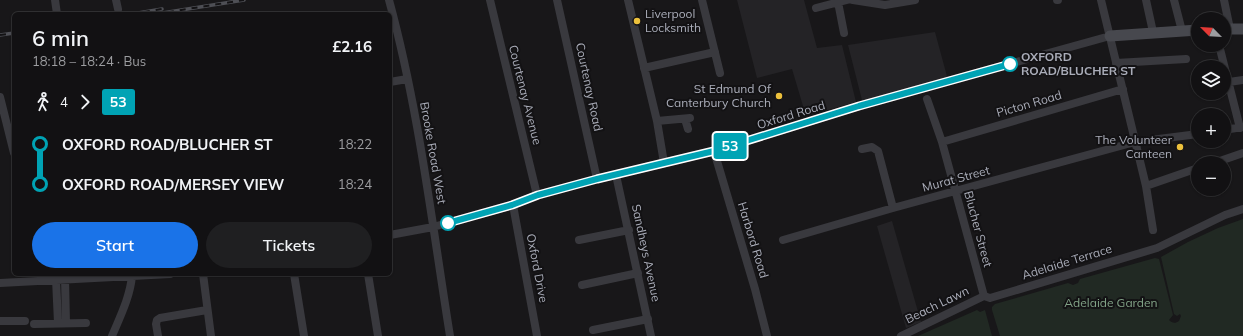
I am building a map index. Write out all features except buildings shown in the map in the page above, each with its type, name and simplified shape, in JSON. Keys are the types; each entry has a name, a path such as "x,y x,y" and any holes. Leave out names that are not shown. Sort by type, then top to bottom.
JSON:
{"street":[{"path":"56,0 60,12"},
{"path":"116,0 118,9"},
{"name":"Brooke Road West","path":"389,0 391,12"},
{"name":"Courtenay Avenue","path":"490,0 538,195"},
{"name":"Courtenay Road","path":"557,0 597,179"},
{"path":"628,0 657,121 664,163"},
{"path":"702,0 720,73"},
{"path":"816,8 847,0"},
{"path":"853,0 885,5 915,0"},
{"path":"1101,0 1146,186 1153,230"},
{"path":"1146,0 1153,32"},
{"path":"1174,0 1182,30"},
{"path":"1224,0 1225,12"},
{"path":"838,2 844,32"},
{"name":"Brooke Road West","path":"392,18 407,79 422,156 450,336"},
{"path":"1231,29 1243,28"},
{"path":"1110,36 1191,30"},
{"name":"Oxford Road","path":"392,235 433,227 512,205 538,195 597,179 714,151 859,106 1110,36"},
{"path":"644,68 715,52"},
{"path":"1116,63 1186,59"},
{"path":"392,82 407,79"},
{"path":"1231,82 1243,80"},
{"name":"Picton Road","path":"942,142 1123,89"},
{"path":"1231,92 1241,127 1231,129"},
{"path":"0,97 12,145"},
{"name":"Blucher Street","path":"927,99 942,142 984,296"},
{"path":"657,121 688,118 688,129"},
{"name":"Murat Street","path":"783,240 893,208 1135,142 1191,135"},
{"path":"862,149 872,147 878,151 882,178 893,208"},
{"name":"Harbord Road","path":"714,151 755,289 767,336"},
{"path":"1231,157 1243,153"},
{"path":"1146,186 1191,170"},
{"name":"Sandheys Avenue","path":"616,175 651,336"},
{"name":"Oxford Drive","path":"512,205 537,336"},
{"name":"Adelaide Terrace","path":"984,296 990,298 1157,248 1225,215 1243,209"},
{"path":"579,240 629,230"},
{"path":"582,286 638,273"},
{"path":"0,283 45,277 56,279 102,276"},
{"path":"112,336 131,288 132,276"},
{"path":"203,276 211,336"},
{"path":"294,276 304,336"},
{"path":"368,276 378,336"},
{"path":"62,323 65,278"},
{"path":"56,279 62,323"},
{"name":"Beach Lawn","path":"901,336 984,296"},
{"path":"158,336 156,324 157,320 160,318 207,310"},
{"path":"593,330 648,319"},
{"path":"0,321 25,321"},
{"path":"34,324 86,322"}],"shaded area":[{"path":"737,0 804,0 817,48 842,45 856,102 806,116 792,69 757,78"},
{"path":"935,32 948,80 863,104 848,45"},
{"path":"892,221 921,322 906,328 877,226"}],"green space":[{"name":"Adelaide Garden","path":"1243,219 1243,336 1000,336 992,310 992,307 995,304 1068,283 1073,285 1078,283 1080,279 1155,258 1159,259 1173,315 1169,320 1176,323 1179,321 1181,316 1180,314 1177,316 1174,314 1161,257 1218,228"},
{"path":"977,310 980,312 985,310 992,336 918,336"}],"railway":[{"path":"169,12 244,0"},
{"path":"144,12 162,9"},
{"path":"0,35 12,33"}],"bus line":[{"name":"53","path":"448,223 512,205 538,195 597,179 714,151 859,106 1010,64"}],"place":[{"name":"Liverpool Locksmith","path":"637,21"},
{"name":"OXFORD ROAD/BLUCHER ST","path":"1010,64"},
{"name":"St Edmund Of Canterbury Church","path":"779,96"},
{"name":"The Volunteer Canteen","path":"1180,147"}]}
